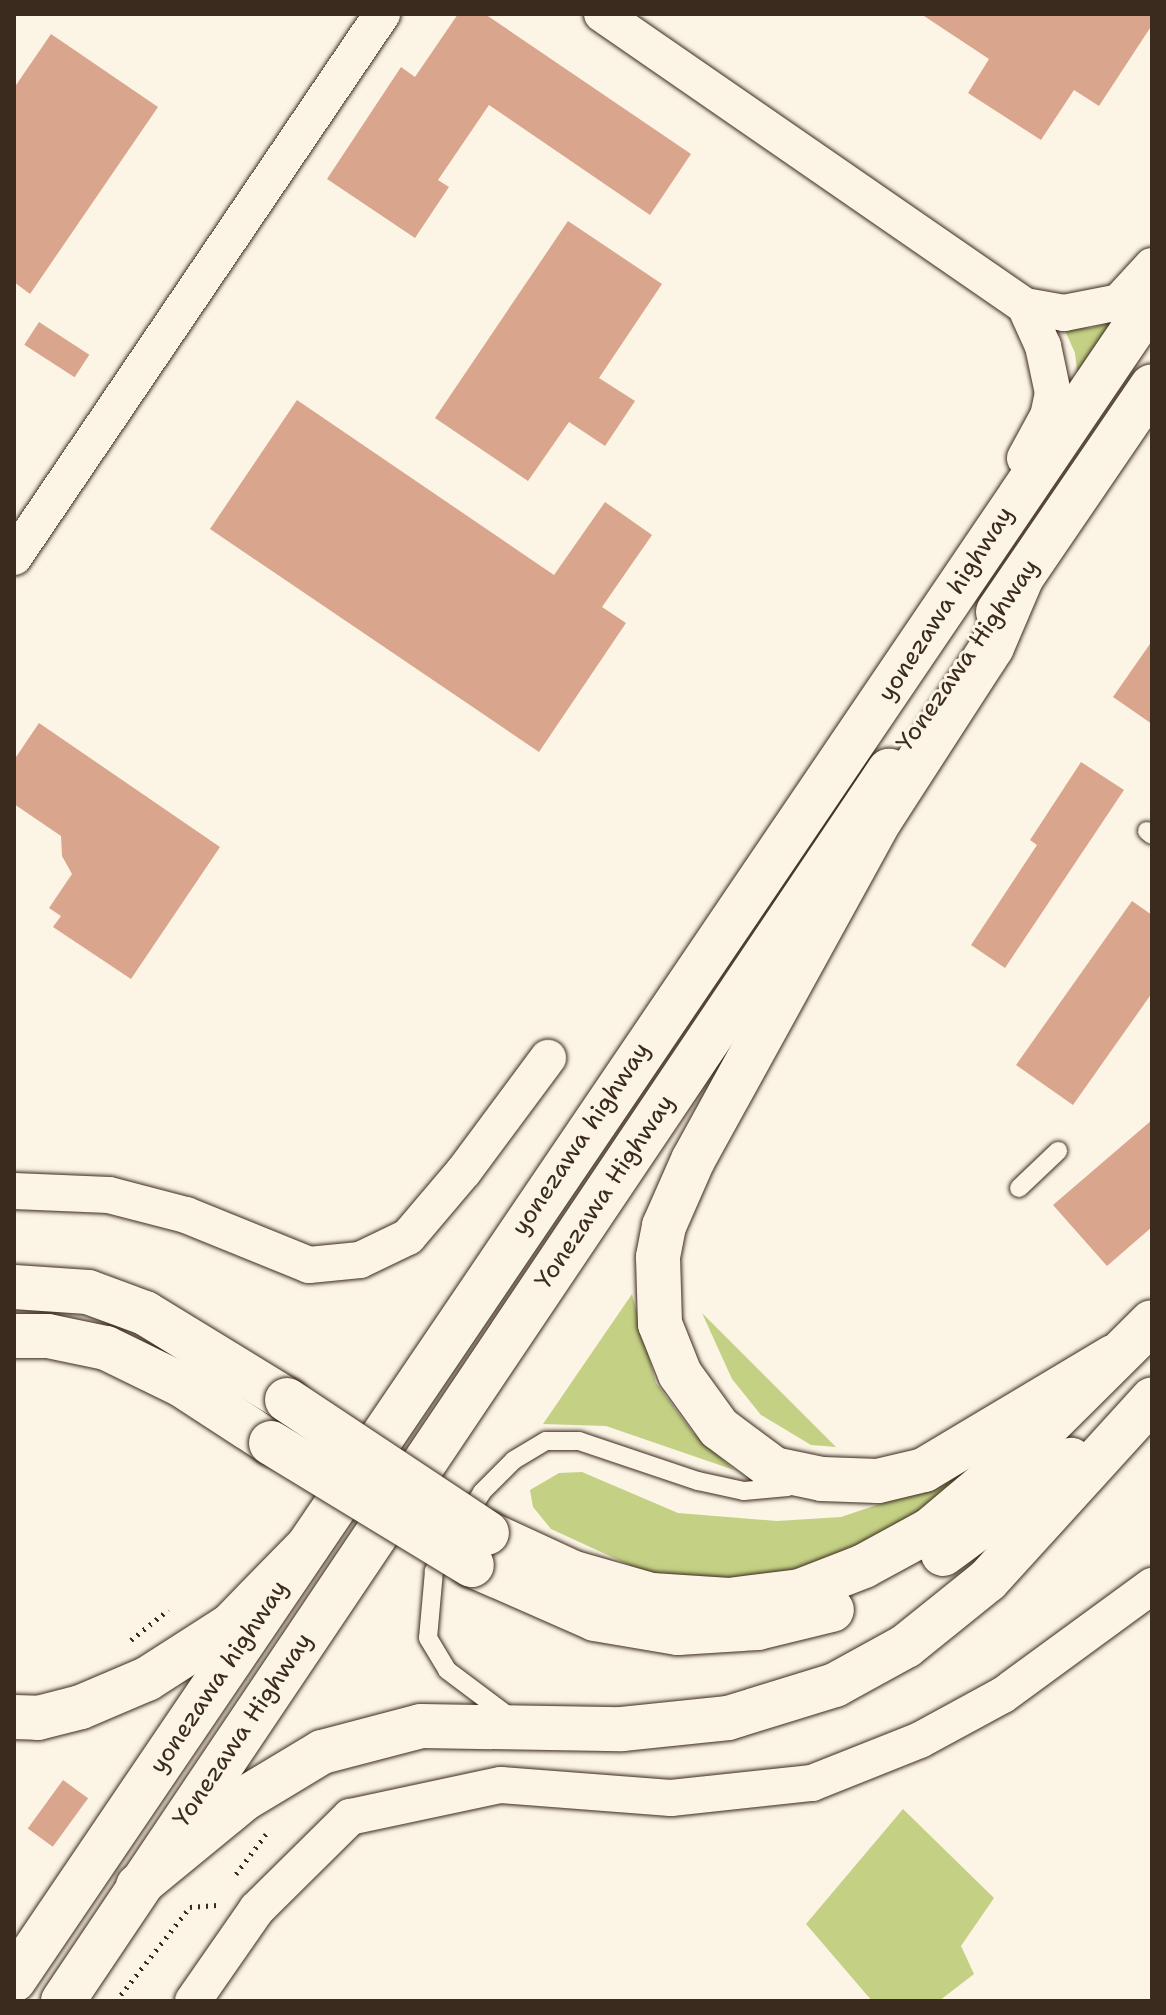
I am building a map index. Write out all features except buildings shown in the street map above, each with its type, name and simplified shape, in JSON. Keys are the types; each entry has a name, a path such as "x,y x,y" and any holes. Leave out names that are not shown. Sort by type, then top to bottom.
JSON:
{"highway":[{"name":"yonezawa highway","path":"14,1980 1152,301"},
{"name":"Yonezawa Highway","path":"63,2001 1152,386"},
{"path":"1021,579 992,647 880,820 732,1082 664,1226 658,1257 660,1324 680,1374 719,1428 774,1469 822,1479 878,1481 924,1470 1113,1357"},
{"path":"14,1287 88,1292 145,1313 287,1400 479,1549 652,1595 729,1600 800,1591 864,1566 930,1530 1012,1461 1113,1357 1152,1322"},
{"path":"14,1336 48,1336 106,1348 182,1385 271,1443 479,1549 595,1619 678,1633 758,1628 811,1618 923,1568 1151,1401"},
{"path":"138,1886 244,1799 322,1752 421,1726 622,1729 728,1718 835,1685 906,1646 988,1580 1151,1401"},
{"path":"14,1717 38,1718 81,1707 147,1679 231,1625 308,1546"}],"street":[{"path":"14,557 382,14"},
{"path":"602,14 1025,306 1064,313 1107,306 1131,293 1152,266"},
{"path":"1001,521 1005,488 1039,438 1053,393 1043,346 1025,306"},
{"path":"14,1191 109,1195 186,1215 309,1265 360,1260 408,1237 548,1058"},
{"path":"209,1995 257,1909 350,1817 501,1785 671,1798 812,1783 920,1740 1003,1695 1152,1586"}],"lane":[{"path":"1019,1188 1058,1151"},
{"path":"527,1728 447,1670 428,1638 434,1571 482,1492 514,1460 546,1441 579,1441 744,1491 822,1479"}],"path":[{"path":"236,1874 269,1830"},
{"path":"116,2001 190,1907 217,1905"}],"green space":[{"path":"1126,318 1079,388 1075,353 1063,326 1091,328"},
{"path":"632,1294 656,1383 693,1433 734,1470 606,1426 543,1424"},
{"path":"702,1313 836,1447 811,1445 761,1415 732,1379"},
{"path":"983,1469 904,1535 775,1585 662,1580 551,1529 533,1507 530,1490 559,1473 582,1472 678,1513 777,1521 841,1517"},
{"path":"903,1809 994,1898 961,1946 974,1974 939,2001 872,2001 806,1924"}]}
